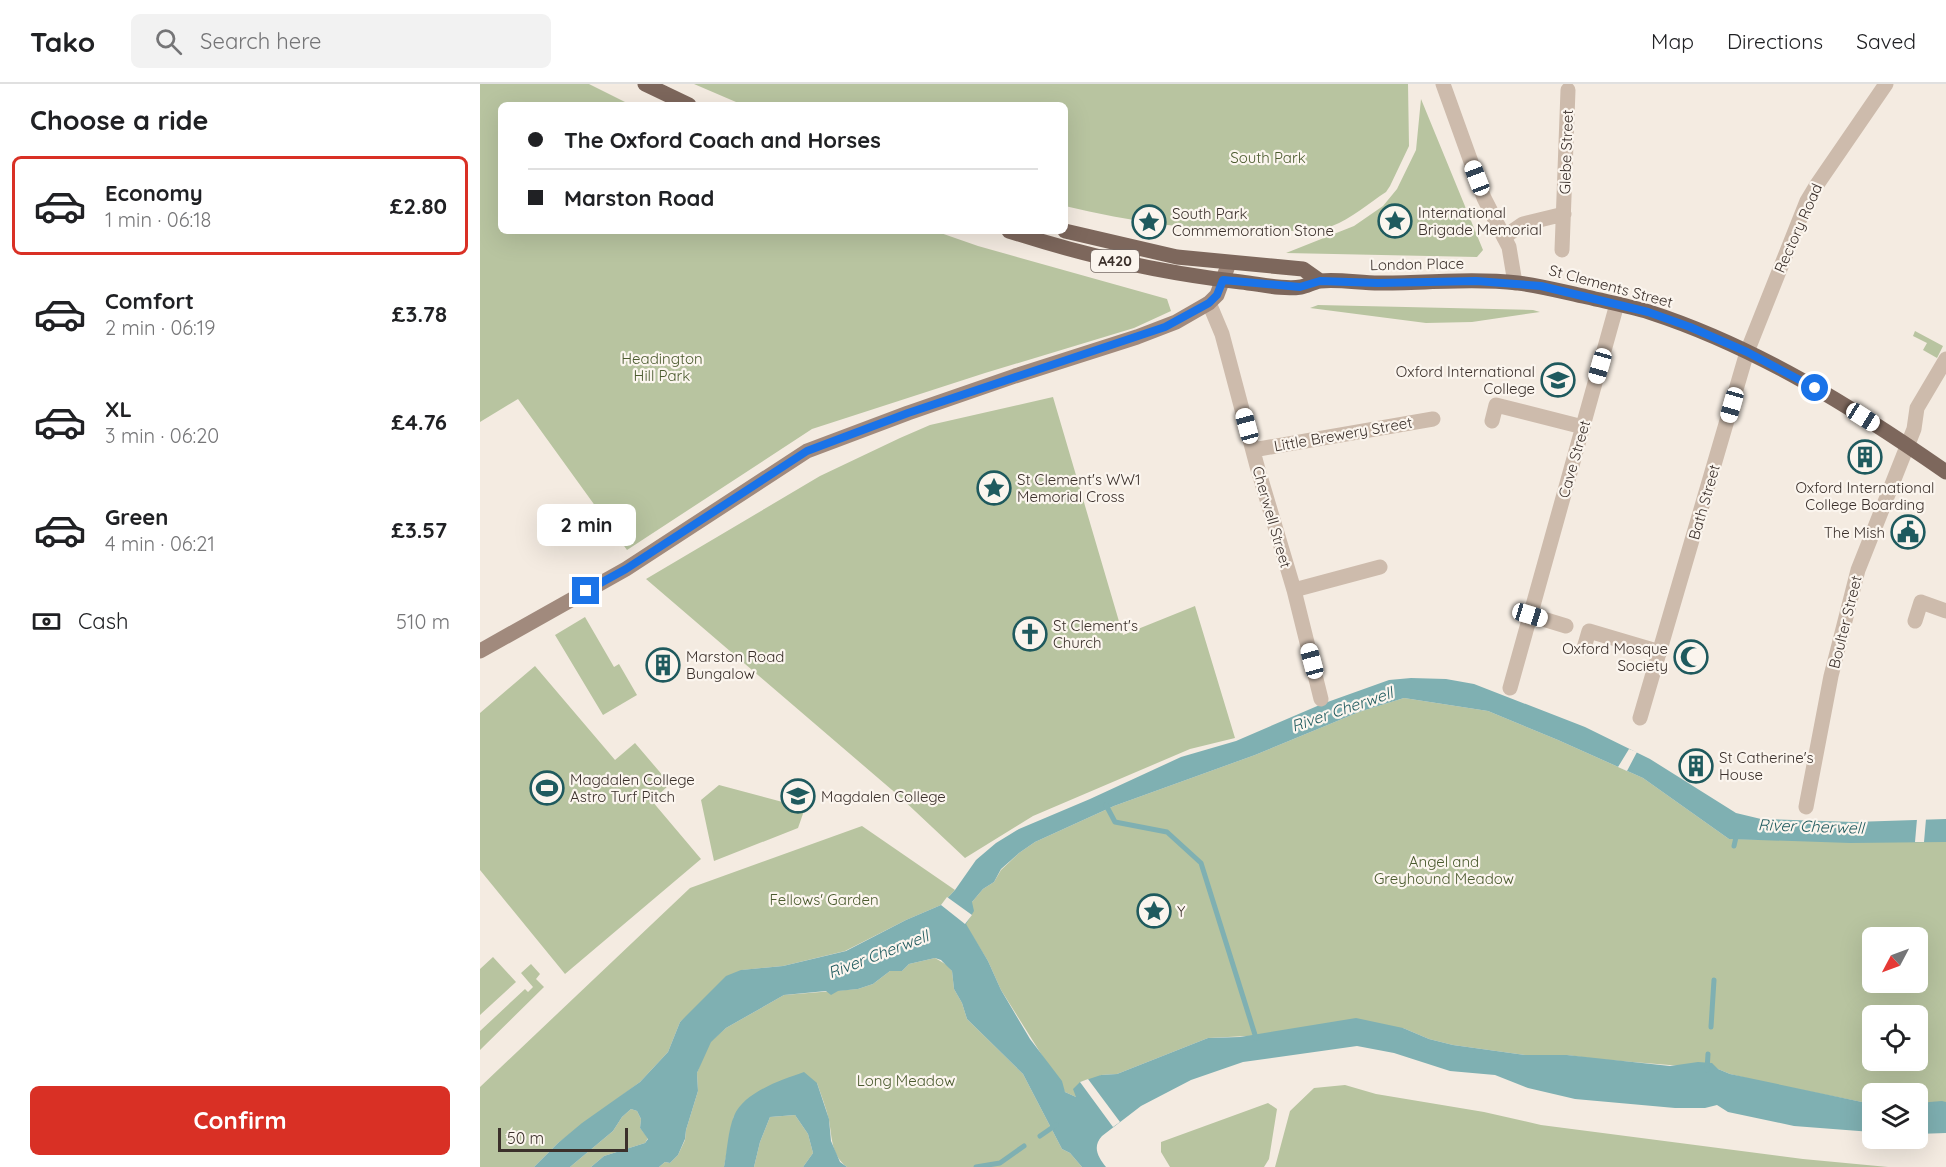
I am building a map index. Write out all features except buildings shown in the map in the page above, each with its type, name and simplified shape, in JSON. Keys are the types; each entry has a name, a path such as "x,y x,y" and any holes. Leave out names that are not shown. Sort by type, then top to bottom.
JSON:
{"main road":[{"path":"645,84 683,102"},
{"name":"A420","path":"1068,232 1177,257 1229,263"},
{"name":"A420","path":"1018,234 1069,250 1164,272 1223,280"},
{"path":"480,651 626,569 807,451 908,413 1165,327 1209,303 1217,295 1229,263"},
{"name":"London Place","path":"1229,263 1303,270 1320,281"},
{"name":"London Place","path":"1223,280 1300,287 1320,281 1515,283"},
{"name":"St Clements Street","path":"1515,283 1541,286 1617,304 1690,327 1747,352 1830,396 1946,472"}],"street":[{"path":"1443,84 1484,198 1512,256 1515,283"},
{"name":"Rectory Road","path":"1747,352 1807,201 1886,84"},
{"name":"Glebe Street","path":"1562,250 1568,90"},
{"name":"Glebe Street","path":"1504,237 1523,224 1564,214"},
{"name":"Cherwell Street","path":"1209,303 1222,334 1294,590 1321,699"},
{"name":"Cave Street","path":"1510,688 1617,304"},
{"name":"Bath Street","path":"1640,718 1747,352"},
{"name":"Boulter Street","path":"1806,807 1831,676 1858,570 1914,429 1917,408 1946,359"},
{"path":"1492,421 1497,405 1583,427"},
{"name":"Little Brewery Street","path":"1253,450 1433,419"},
{"path":"1294,590 1380,567"},
{"path":"1915,621 1921,602 1946,611"},
{"path":"1530,615 1566,626"},
{"path":"1584,648 1589,631 1660,652"}],"green space":[{"name":"Headington Hill Park","path":"480,84 589,84 625,102 498,102 498,234 944,234 978,246 1167,299 1171,311 1134,328 812,429 627,550 518,399 480,422"},
{"name":"South Park","path":"694,84 1408,84 1409,146 1386,192 1339,223 1320,229 1301,231 1227,230 1172,226 1068,207 1068,102 736,102"},
{"path":"1421,99 1483,250 1477,257 1286,253 1354,226 1383,206 1397,189 1416,150"},
{"path":"1318,305 1540,312 1472,322 1426,323 1310,308"},
{"path":"1915,331 1943,346 1937,358 1923,350 1927,343 1913,336"},
{"path":"1053,397 1123,635 1195,606 1235,738 1190,749 1033,816 965,858 899,796 646,579 820,476 900,438 930,425"},
{"path":"585,617 614,667 619,664 637,695 603,715 555,635"},
{"name":"Magdalen College Astro Turf Pitch","path":"535,666 615,760 635,743 670,784 652,801 701,859 565,974 480,870 480,713"},
{"name":"Angel and Greyhound Meadow","path":"1404,698 1488,711 1558,740 1643,778 1729,839 1946,842 1946,1102 1928,1103 1928,1083 1862,1083 1862,1102 1762,1082 1718,1069 1567,1055 1525,1055 1453,1045 1429,1039 1403,1028 1208,1038 1117,1074 1101,1075 1076,1097 1065,1092 1001,990 988,961 965,924 972,902 983,889 994,882 1001,870 1035,842 1114,806 1255,755 1359,712"},
{"path":"719,785 805,808 798,828 714,861 701,800"},
{"name":"Fellows' Garden","path":"862,826 955,890 941,905 845,951 783,966 742,970 680,1022 668,1052 640,1082 558,1143 534,1167 480,1167 480,1087 690,888"},
{"path":"493,957 516,982 480,1015 480,969"},
{"name":"Long Meadow","path":"935,958 952,971 954,989 967,1019 1023,1074 1062,1149 1070,1153 1082,1167 847,1167 835,1151 828,1115 817,1083 734,1116 724,1167 659,1167 665,1162 670,1163 678,1155 685,1140 698,1091 697,1073 704,1054 710,1042 726,1028 784,995 858,989 873,984 890,971 902,971 909,964"},
{"path":"531,964 540,974 536,979 544,987 480,1050 480,1031 525,989 528,992 533,987 521,973"},
{"path":"1345,1085 1376,1094 1484,1112 1541,1125 1803,1159 1888,1167 1275,1167 1290,1111 1314,1088"},
{"path":"1268,1103 1277,1109 1269,1159 1264,1167 1170,1167 1161,1152 1161,1142"},
{"path":"631,1109 637,1111 641,1119 640,1128 648,1138 645,1143 604,1156 591,1167 570,1167 613,1131 622,1117"},
{"path":"795,1115 808,1134 813,1153 803,1167 754,1167 760,1142 770,1117"}],"water":[{"name":"River Cherwell","path":"1446,679 1474,684 1585,727 1650,759 1736,813 1761,819 1854,822 1946,819 1946,842 1850,843 1729,839 1643,778 1558,740 1488,711 1404,698 1359,712 1255,755 1114,806 1035,842 1001,869 994,882 983,889 972,902 974,911 966,924 988,961 1001,990 1030,1039 1062,1081 1065,1092 1076,1097 1073,1089 1080,1082 1101,1075 1117,1074 1208,1038 1240,1037 1356,1018 1403,1028 1429,1039 1453,1045 1525,1055 1567,1055 1670,1066 1698,1062 1712,1063 1718,1069 1730,1074 1862,1102 1862,1131 1794,1126 1728,1112 1717,1105 1705,1108 1675,1108 1575,1099 1528,1088 1495,1075 1450,1071 1394,1053 1357,1046 1243,1062 1191,1080 1141,1106 1102,1136 1097,1144 1097,1152 1106,1167 1082,1167 1070,1153 1062,1149 1023,1074 967,1019 954,989 952,971 941,960 935,958 909,964 902,971 890,971 873,984 858,989 838,991 831,995 826,991 784,995 726,1028 711,1042 697,1073 698,1091 685,1139 678,1155 670,1163 665,1162 659,1167 591,1167 604,1156 645,1143 648,1139 640,1128 641,1119 637,1111 631,1109 622,1117 613,1131 570,1167 534,1167 582,1123 640,1082 668,1052 680,1022 726,976 741,970 783,966 846,951 941,905 955,890 976,860 996,843 1019,829 1181,757 1236,741 1322,704 1389,680"},
{"path":"804,1072 817,1083 829,1119 831,1141 840,1162 847,1167 803,1167 813,1153 808,1134 795,1115 770,1117 760,1142 754,1167 724,1167 730,1128 739,1108 746,1100 764,1088"},
{"path":"1928,1102 1946,1102 1946,1133 1928,1134"}],"pier":[{"path":"1629,749 1637,752 1627,771 1618,767"},
{"path":"1917,819 1926,819 1924,842 1915,842"},
{"path":"947,897 972,915 965,924 941,905"},
{"path":"1088,1079 1120,1122 1113,1127 1080,1082"}],"waterway":[{"path":"1106,805 1115,822 1167,832 1201,863 1256,1038"},
{"path":"1734,846 1737,833"},
{"path":"1711,1027 1714,980"},
{"path":"1707,1070 1708,1054"},
{"path":"1040,1136 1056,1125"},
{"path":"976,1167 1000,1163 1024,1146"}],"place":[{"name":"International Brigade Memorial","path":"1395,221"},
{"name":"South Park Commemoration Stone","path":"1149,222"},
{"name":"Oxford International College","path":"1558,380"},
{"name":"Oxford International College Boarding","path":"1865,457"},
{"name":"St Clement's WW1 Memorial Cross","path":"994,488"},
{"name":"The Mish","path":"1908,532"},
{"name":"St Clement's Church","path":"1030,634"},
{"name":"Oxford Mosque Society","path":"1691,657"},
{"name":"Marston Road Bungalow","path":"663,665"},
{"name":"St Catherine's House","path":"1696,766"},
{"name":"Magdalen College Astro Turf Pitch","path":"547,788"},
{"name":"Magdalen College","path":"798,796"},
{"name":"Y","path":"1154,911"}],"route":[{"path":"586,591 626,569 807,451 908,413 1165,327 1209,303 1217,295 1223,280 1300,287 1320,281 1378,283 1476,281 1541,286 1648,312 1690,327 1747,352 1815,388"}]}
